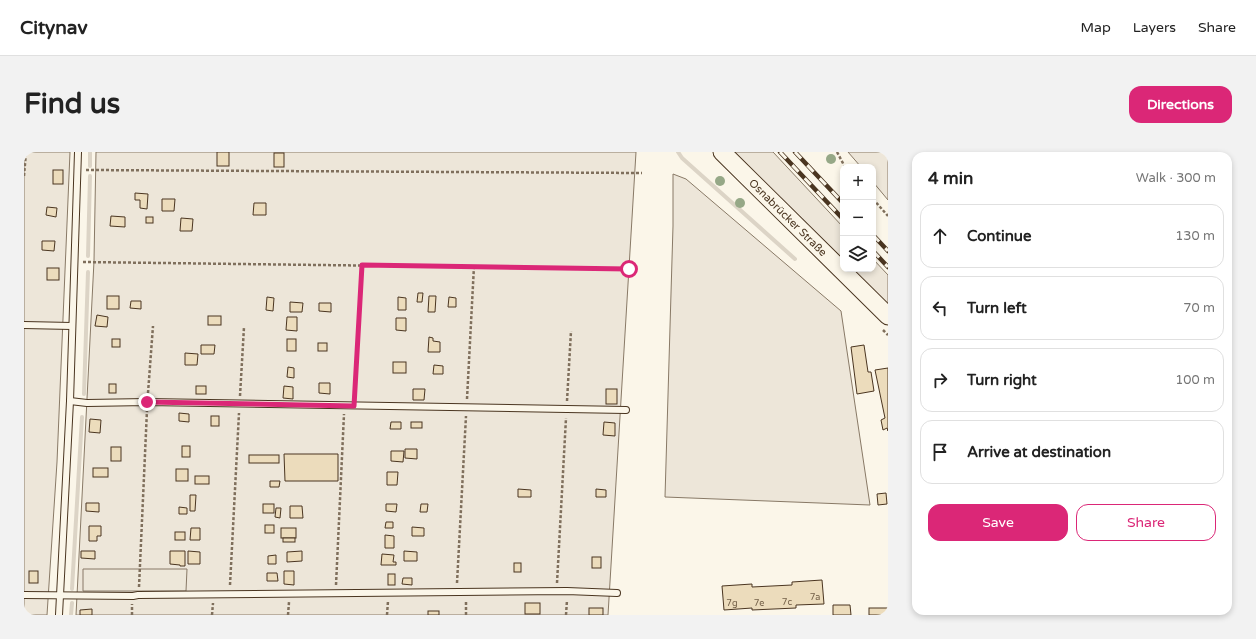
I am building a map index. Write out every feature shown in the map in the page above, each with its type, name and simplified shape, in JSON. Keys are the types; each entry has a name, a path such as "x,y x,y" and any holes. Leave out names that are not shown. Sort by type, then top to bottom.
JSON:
{"main road":[{"name":"Osnabrücker Straße","path":"722,152 888,316"}],"lane":[{"path":"59,615 70,401 78,152"},
{"path":"24,325 72,326"},
{"path":"70,401 87,403 147,402 626,410"},
{"path":"24,596 557,591 617,593"}],"path":[{"path":"24,176 26,152"},
{"path":"837,152 843,164"},
{"path":"77,170 642,173"},
{"path":"875,200 888,216"},
{"path":"74,262 634,269"},
{"path":"354,406 362,265"},
{"path":"457,592 474,266"},
{"path":"138,595 147,402 153,326"},
{"path":"230,594 244,327"},
{"path":"557,591 571,331"},
{"path":"336,593 344,406"},
{"path":"566,615 567,591"},
{"path":"466,615 467,592"},
{"path":"387,615 388,593"}],"shaded area":[{"path":"24,152 70,152 57,462 47,615 24,615"},
{"path":"96,152 636,152 608,615 76,615 94,261"},
{"path":"732,152 773,152 840,224 840,259"},
{"path":"848,152 888,152 888,200 876,186 876,164 858,164"},
{"path":"673,174 686,179 841,311 870,505 665,497 673,226"},
{"path":"876,262 888,275 888,306 853,272 876,272"},
{"path":"83,569 187,569 186,591 83,591"}],"building":[{"path":"217,152 229,152 229,166 217,166"},
{"path":"274,153 284,153 284,167 274,167"},
{"path":"53,170 63,170 63,184 53,184"},
{"path":"135,193 148,194 147,209 140,208 140,200 135,200"},
{"path":"162,199 175,199 174,211 162,211"},
{"path":"254,203 266,203 266,215 253,215"},
{"path":"47,207 57,208 56,217 46,215"},
{"path":"111,216 125,217 125,227 110,226"},
{"path":"146,217 153,217 153,223 146,223"},
{"path":"181,218 193,219 192,231 180,231"},
{"path":"42,241 55,241 54,251 42,250"},
{"path":"47,268 59,268 59,280 47,280"},
{"path":"418,293 423,293 422,302 417,302"},
{"path":"107,296 119,296 119,309 107,309"},
{"path":"429,296 436,296 435,312 428,312"},
{"path":"267,297 274,298 273,311 266,310"},
{"path":"398,297 406,298 406,310 398,310"},
{"path":"449,297 456,298 456,307 448,307"},
{"path":"131,301 141,301 141,309 130,308"},
{"path":"290,302 303,303 302,312 290,312"},
{"path":"319,303 331,303 331,312 319,311"},
{"path":"97,315 108,317 107,327 95,326"},
{"path":"208,316 221,316 221,325 208,325"},
{"path":"287,317 297,317 297,331 286,330"},
{"path":"396,318 406,318 406,331 396,330"},
{"path":"429,337 433,338 433,341 440,342 440,352 428,352"},
{"path":"112,339 120,339 120,347 112,347"},
{"path":"287,339 296,339 296,351 287,351"},
{"path":"318,343 327,343 327,351 318,351"},
{"path":"201,345 215,345 214,354 201,354"},
{"path":"864,345 868,372 871,372 874,391 857,394 851,347"},
{"path":"185,353 198,354 197,365 185,365"},
{"path":"393,362 406,362 406,373 393,373"},
{"path":"434,365 443,366 443,374 433,374"},
{"path":"288,367 294,368 294,378 287,377"},
{"path":"888,368 888,431 887,428 883,430 881,420 885,418 875,370"},
{"path":"319,383 330,383 330,394 319,393"},
{"path":"109,384 116,384 116,393 109,393"},
{"path":"196,386 206,386 206,394 196,394"},
{"path":"284,386 293,387 293,399 283,398"},
{"path":"413,389 425,389 424,400 413,400"},
{"path":"606,389 617,389 617,404 606,404"},
{"path":"179,413 189,414 189,422 179,421"},
{"path":"211,416 219,416 219,426 211,426"},
{"path":"90,419 101,420 100,433 89,432"},
{"path":"391,422 401,422 401,429 390,429"},
{"path":"411,422 422,422 422,428 411,428"},
{"path":"604,422 615,423 615,436 603,435"},
{"path":"182,446 190,446 190,457 182,457"},
{"path":"111,447 121,447 121,461 111,461"},
{"path":"405,449 417,449 417,459 405,458"},
{"path":"391,451 404,451 403,462 391,461"},
{"path":"284,454 338,454 338,481 285,481"},
{"path":"249,455 279,455 279,463 249,463"},
{"path":"93,468 108,468 108,477 93,477"},
{"path":"176,469 188,469 188,481 176,481"},
{"path":"387,472 398,472 397,485 387,485"},
{"path":"195,476 209,476 209,484 195,484"},
{"path":"270,481 280,481 279,487 270,487"},
{"path":"518,489 531,490 531,497 518,497"},
{"path":"596,489 606,490 606,497 596,497"},
{"path":"886,493 887,504 878,505 877,494"},
{"path":"190,495 196,495 195,511 190,511"},
{"path":"86,503 99,503 99,512 86,511"},
{"path":"263,504 274,504 274,513 263,513"},
{"path":"386,504 397,504 396,512 386,511"},
{"path":"421,504 428,504 427,512 420,512"},
{"path":"290,506 302,506 303,518 290,518"},
{"path":"179,507 187,508 187,514 179,514"},
{"path":"276,508 281,508 280,518 275,517"},
{"path":"386,522 393,522 393,528 385,528"},
{"path":"265,525 274,525 274,533 265,533"},
{"path":"89,526 101,526 101,536 97,536 97,541 89,541"},
{"path":"412,527 424,528 424,536 412,536"},
{"path":"191,528 200,528 200,540 190,540"},
{"path":"281,528 296,528 296,538 281,538"},
{"path":"175,532 185,532 185,540 175,540"},
{"path":"385,535 394,536 394,548 385,548"},
{"path":"283,538 295,538 295,542 283,542"},
{"path":"81,551 95,551 95,559 81,558"},
{"path":"170,551 185,551 185,566 170,564"},
{"path":"188,551 200,552 200,564 188,564"},
{"path":"302,551 302,561 287,562 287,552"},
{"path":"404,551 417,552 417,561 404,561"},
{"path":"382,554 394,555 393,562 396,562 396,565 381,565"},
{"path":"276,555 276,564 268,564 268,556"},
{"path":"592,557 601,557 601,568 592,568"},
{"path":"514,563 521,563 521,572 514,572"},
{"path":"29,571 38,571 38,583 29,583"},
{"path":"284,571 294,571 294,585 284,584"},
{"path":"267,573 277,573 278,581 267,581"},
{"path":"388,574 395,574 395,585 388,585"},
{"path":"403,578 412,578 412,585 402,584"},
{"path":"822,580 824,604 796,605 796,608 752,610 752,608 724,610 722,586 752,584 752,587 792,585 792,582"},
{"path":"525,603 540,603 540,614 525,614"},
{"path":"833,605 850,605 851,615 833,615"},
{"path":"589,608 603,608 603,615 589,615"},
{"path":"869,608 888,608 888,615 869,615"},
{"path":"92,609 92,615 80,615 80,610"},
{"path":"428,611 439,611 439,615 428,615"}],"waterway":[{"path":"90,152 90,166"},
{"path":"678,152 682,158 795,259"},
{"path":"88,256 90,176"},
{"path":"84,394 88,272"},
{"path":"72,589 82,417"},
{"path":"71,615 72,603"}],"railway":[{"path":"780,152 840,216"},
{"path":"795,152 840,200"},
{"path":"874,236 888,251"},
{"path":"876,254 888,267"}],"route":[{"path":"147,402 354,406 362,265 629,269"}]}
